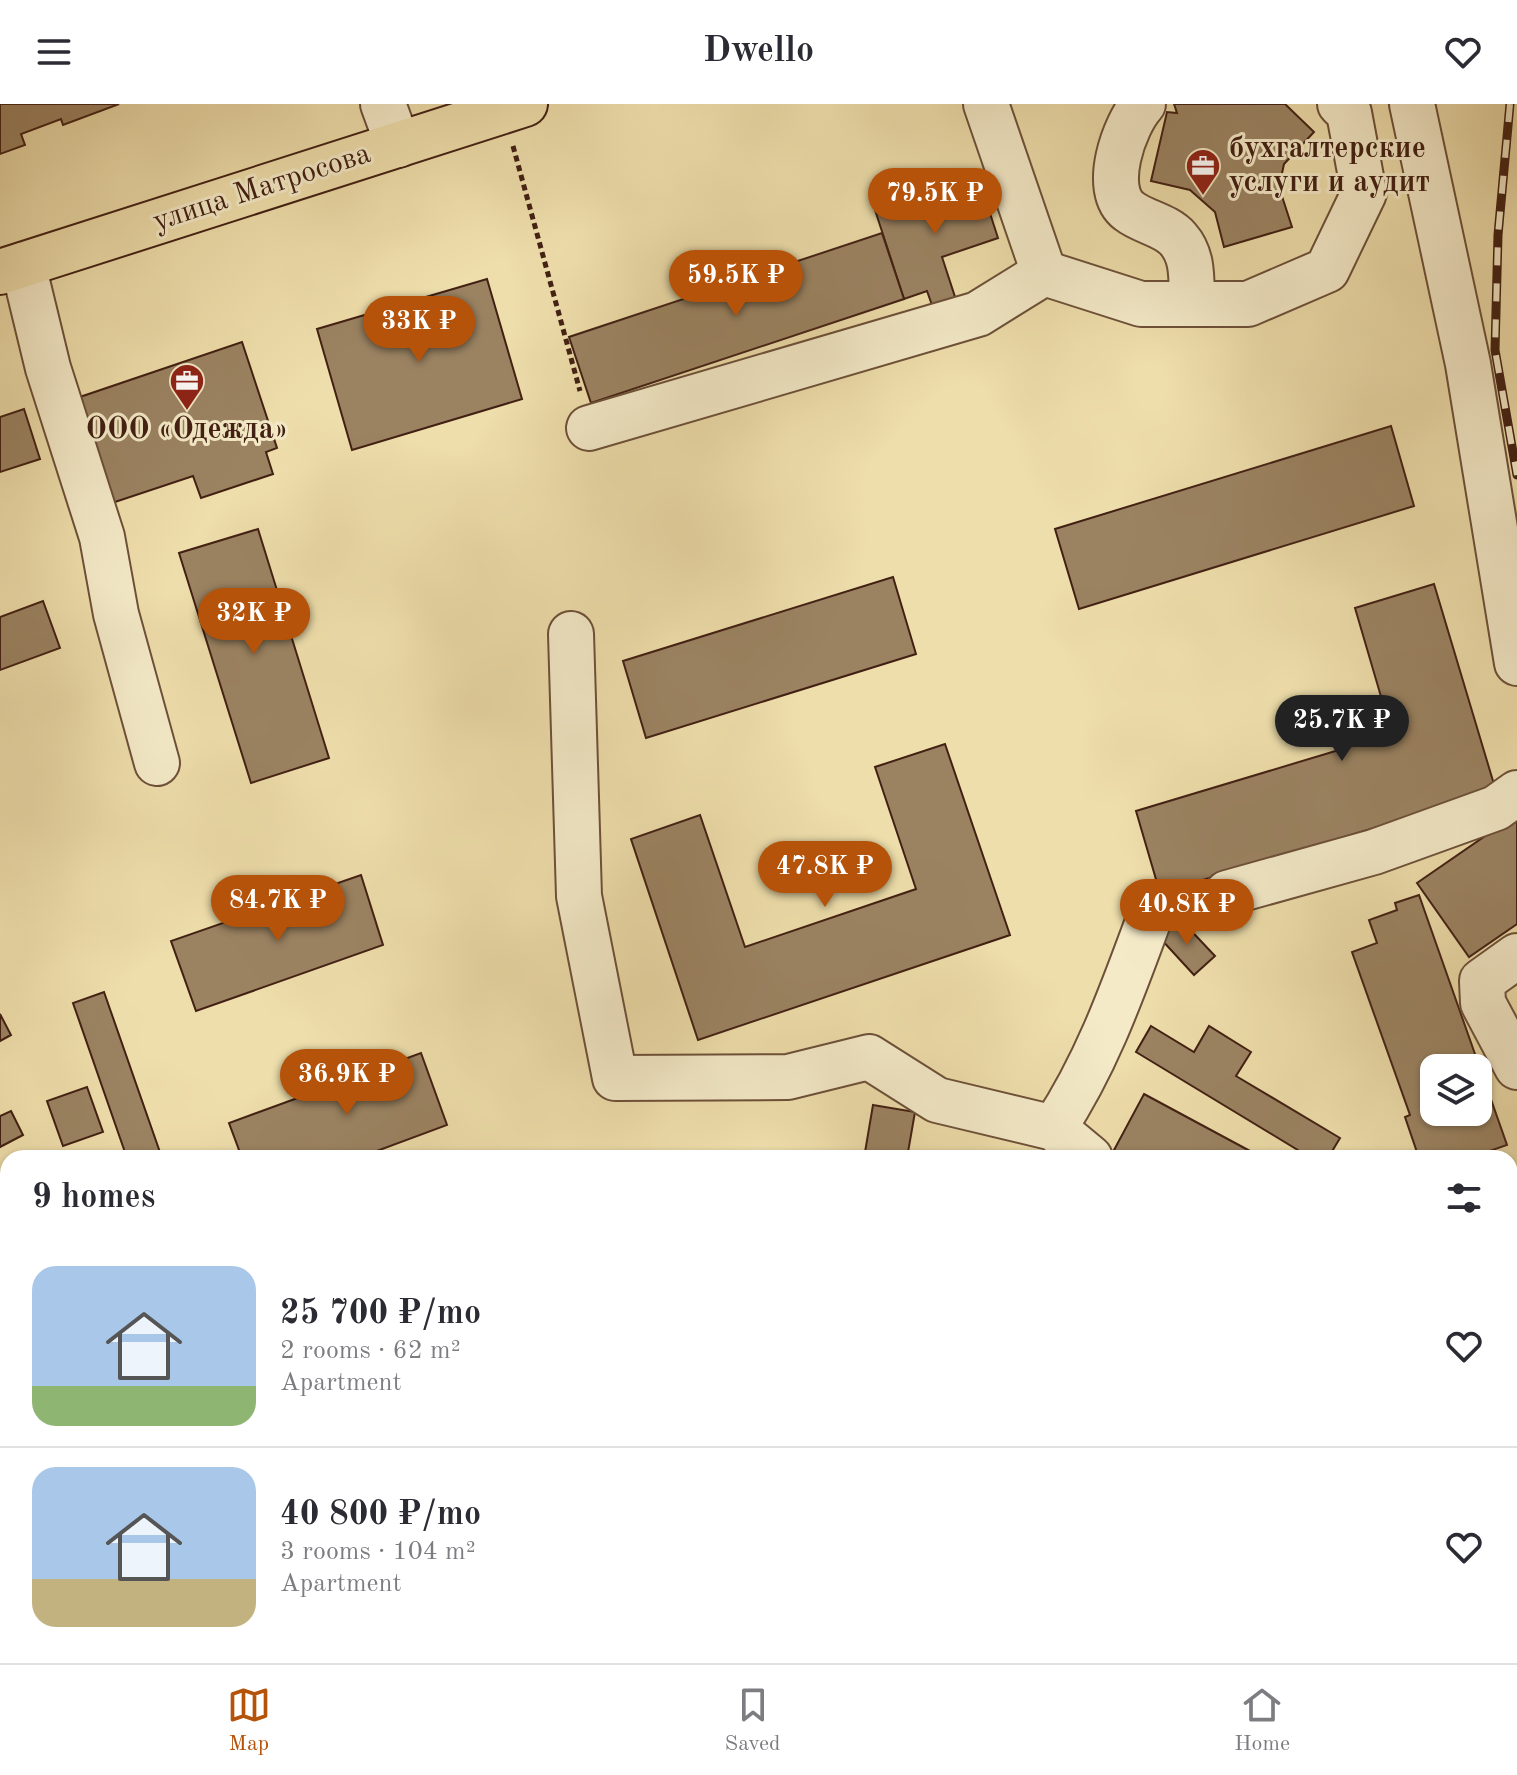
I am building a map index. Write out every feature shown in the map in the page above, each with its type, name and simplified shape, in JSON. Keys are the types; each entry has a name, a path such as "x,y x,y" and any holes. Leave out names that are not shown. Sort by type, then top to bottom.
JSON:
{"highway":[{"name":"улица Матросова","path":"11,269 514,107"}],"street":[{"path":"383,104 398,145"},
{"path":"986,104 1044,273"},
{"path":"1143,104 1129,120 1114,182 1126,210 1177,236 1190,258 1192,304"},
{"path":"589,428 978,314 1044,273 1141,304 1248,304 1327,270 1364,193 1349,113 1340,104"},
{"path":"1412,104 1468,364 1517,663"},
{"path":"11,269 48,368 102,537 116,614 157,763"},
{"path":"571,634 579,896 615,1078 788,1077 869,1057 937,1100 1054,1128 1080,1150"},
{"path":"1227,893 1374,852 1496,808 1517,793"},
{"path":"1054,1128 1082,1086 1102,1043 1149,919"},
{"path":"1517,956 1482,981 1483,1003 1517,1067"}],"path":[{"path":"514,107 589,428"}],"building":[{"path":"0,104 119,104 63,125 61,119 21,134 25,145 0,154"},
{"path":"1174,104 1285,104 1314,132 1284,164 1279,187 1292,227 1224,247 1215,212 1190,190 1151,181 1167,112 1177,113"},
{"path":"978,176 998,238 942,257 956,300 933,308 927,291 904,299 875,210"},
{"path":"882,233 904,299 591,403 569,337"},
{"path":"487,279 522,399 352,450 317,329"},
{"path":"242,342 277,448 266,452 273,474 201,498 193,476 112,503 77,398"},
{"path":"24,409 40,459 0,472 0,417"},
{"path":"1391,426 1414,506 1079,609 1055,529"},
{"path":"258,529 329,758 251,783 179,553"},
{"path":"893,577 916,654 646,738 623,661"},
{"path":"1434,584 1496,791 1160,893 1136,811 1392,734 1355,608"},
{"path":"43,601 60,648 0,670 0,617"},
{"path":"945,744 1010,935 698,1040 631,839 700,815 745,947 916,889 875,767"},
{"path":"1517,814 1517,924 1469,957 1417,883"},
{"path":"361,875 383,945 196,1011 171,941"},
{"path":"1419,895 1475,1054 1420,1054 1420,1126 1492,1126 1492,1102 1507,1145 1493,1150 1416,1150 1405,1117 1410,1115 1352,952 1377,943 1369,920 1397,910 1395,903"},
{"path":"1180,919 1215,956 1194,975 1160,938"},
{"path":"104,992 159,1150 124,1150 73,1003"},
{"path":"0,1014 11,1035 0,1041"},
{"path":"1151,1026 1194,1052 1209,1026 1251,1052 1236,1076 1340,1138 1333,1150 1298,1150 1136,1052"},
{"path":"421,1053 447,1125 380,1150 239,1150 229,1123"},
{"path":"87,1087 103,1132 63,1146 47,1101"},
{"path":"1144,1094 1248,1150 1114,1150"},
{"path":"873,1105 915,1112 908,1150 865,1150"},
{"path":"11,1111 23,1135 0,1147 0,1116"}],"railway":[{"path":"1510,104 1498,235 1495,350 1517,475"}],"place":[{"name":"бухгалтерские услуги и аудит","path":"1203,197"},
{"name":"ООО «Одежда»","path":"187,412"}]}
